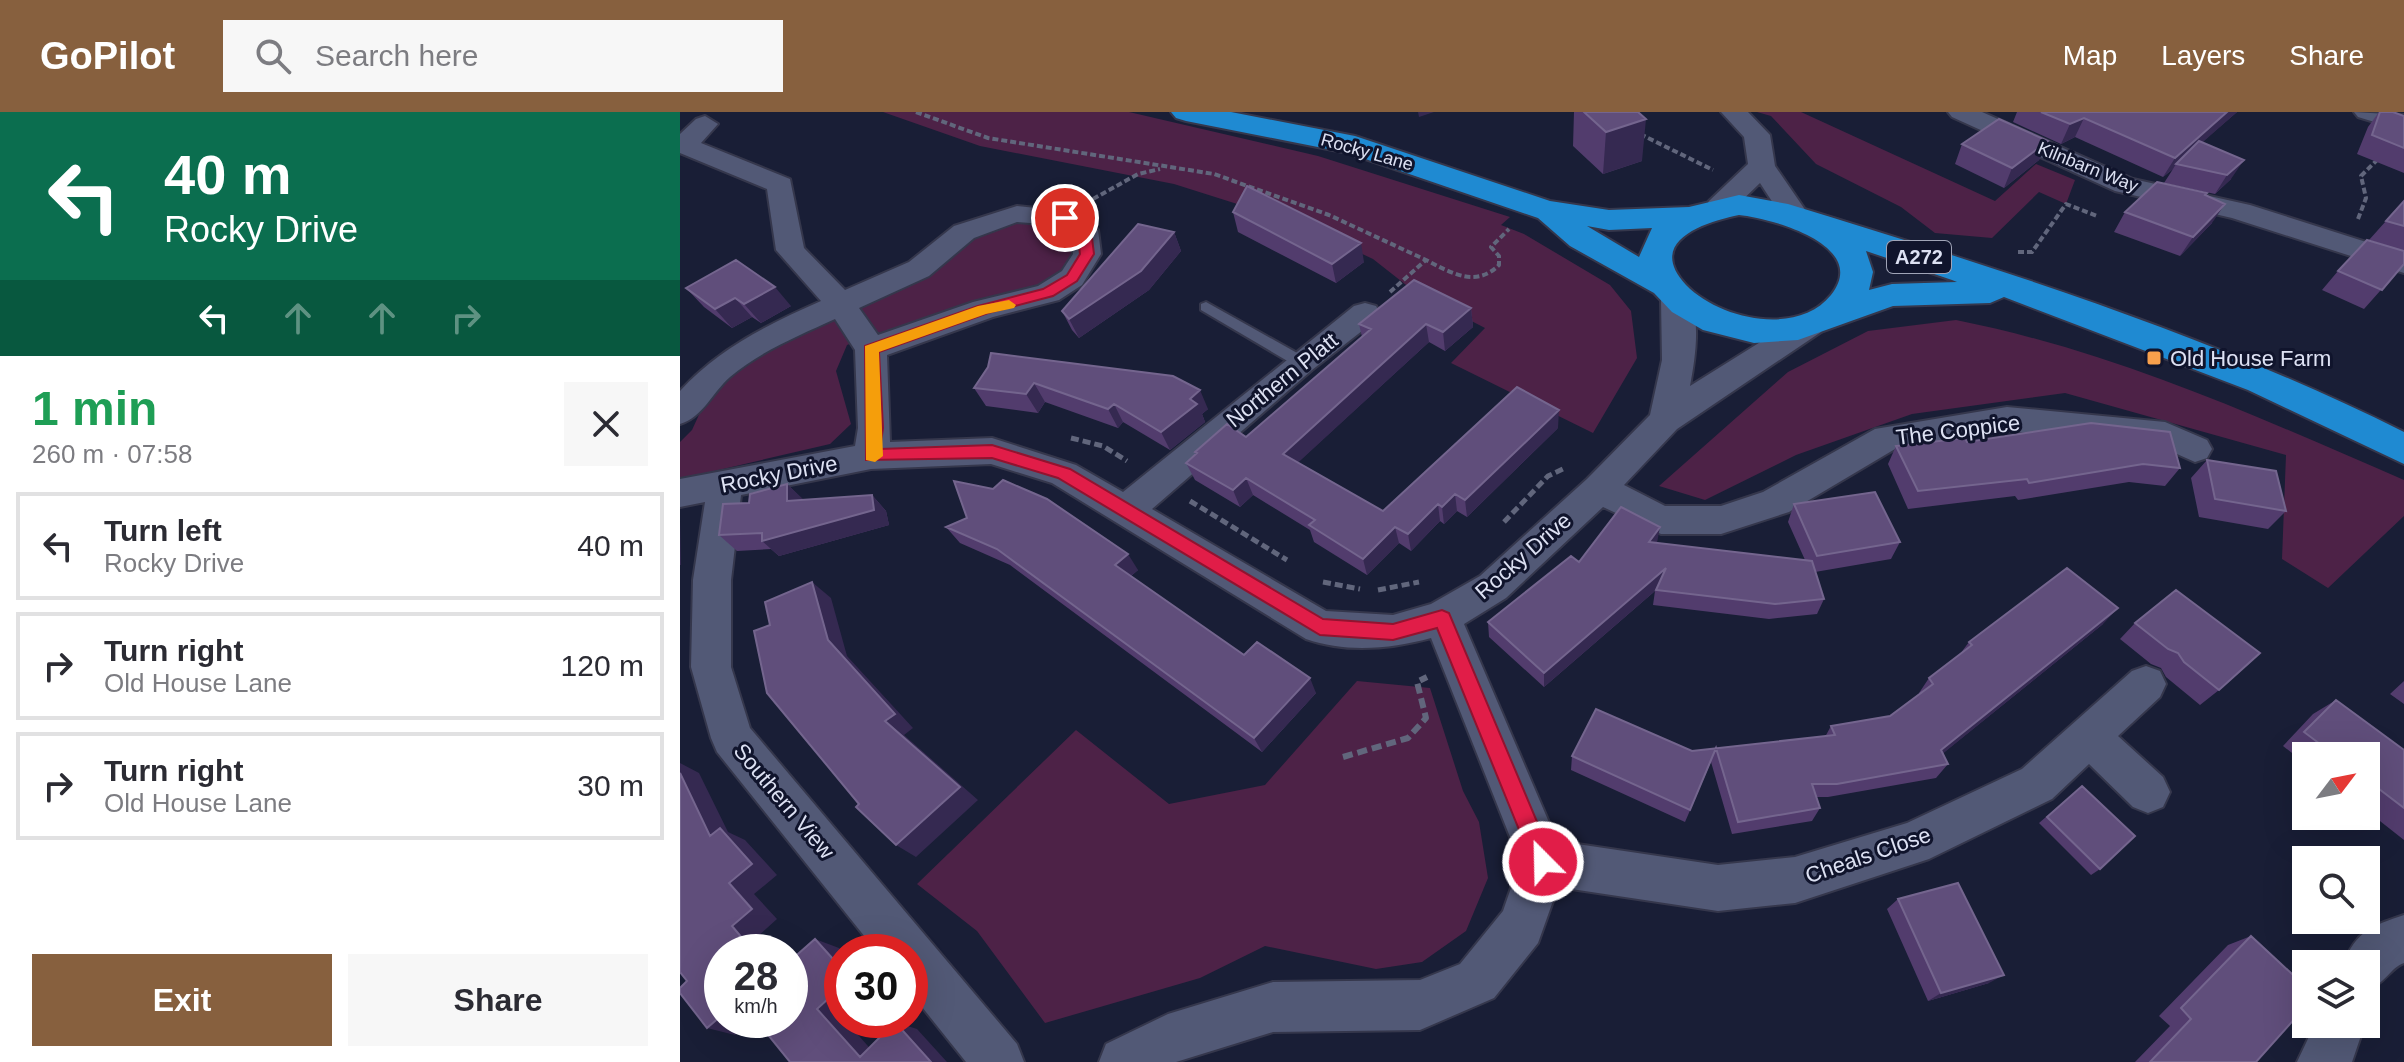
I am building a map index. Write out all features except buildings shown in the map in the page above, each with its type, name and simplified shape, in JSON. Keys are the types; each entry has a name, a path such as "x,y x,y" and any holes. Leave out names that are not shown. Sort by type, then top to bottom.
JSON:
{"highway":[{"name":"Rocky Lane","path":"1186,112 1355,145 1582,239 1669,292"},
{"path":"1760,206 1804,218 1845,249 1854,271 1850,293 1823,319 1783,331 1723,325 1697,314 1669,292 1655,259 1660,242 1671,228 1704,212 1760,206"},
{"name":"Rocky Lane","path":"1530,217 1609,220 1704,212"},
{"name":"A272","path":"1804,218 2022,294 2101,318 2267,384 2404,449"},
{"name":"A272","path":"1823,319 1892,295 1955,291 2022,294"}],"street":[{"path":"1734,112 1757,135 1762,166 1804,218"},
{"name":"Kilnbarn Way","path":"1961,112 2125,185 2240,211 2404,264"},
{"path":"2367,112 2404,123"},
{"path":"705,124 682,146 780,185 790,250 840,303 871,349 875,428 871,456"},
{"path":"1704,212 1747,184 1762,166"},
{"path":"680,412 719,369 786,329 919,269 964,232 1017,214 1065,218 1084,230 1087,254 1072,278 1048,293 984,309 871,349"},
{"name":"Rocky Drive","path":"1665,420 1679,371 1682,330 1669,292"},
{"name":"Northern Platt","path":"1127,509 1301,362 1365,313"},
{"name":"Rocky Drive","path":"680,493 871,456 992,451 1064,474 1320,627 1393,632 1436,599 1493,587 1587,476 1720,381 1823,319"},
{"name":"The Coppice","path":"1587,476 1661,520 1721,520 1776,502 1887,438 2007,419 2175,436"},
{"name":"Southern View","path":"725,485 712,580 711,667 732,738 893,934"},
{"path":"1124,1062 1168,1039 1273,1007 1420,1005 1477,981 1521,926 1543,862 1436,599"},
{"name":"Cheals Close","path":"1543,862 1718,888 1795,880 1913,843 2037,784 2146,684"},
{"path":"2088,736 2148,792"},
{"path":"2379,950 2404,939"},
{"name":"Southern View","path":"928,976 999,1062"},
{"path":"2322,1062 2336,1038"}],"lane":[{"path":"1206,307 1301,362"}],"path":[{"path":"916,112 988,138 1214,174 1315,210 1463,278 1493,274 1499,265 1499,256 1491,247 1498,236 1530,217"},
{"path":"1636,132 1717,172"},
{"path":"2343,243 2366,207 2368,192 2361,176 2382,155"},
{"path":"1065,218 1138,174 1165,168"},
{"path":"2017,252 2032,252 2066,204 2097,216"},
{"path":"1365,313 1426,260"},
{"path":"1064,436 1103,446 1300,568"},
{"path":"1497,528 1548,476 1587,476"},
{"path":"1313,575 1326,583 1436,599"},
{"path":"1343,757 1408,738 1426,718 1417,682 1460,661"}],"shaded area":[{"path":"883,112 1129,112 1318,156 1510,217 1501,225 1524,234 1610,285 1631,311 1637,358 1593,433 1451,363 1485,328 1415,292 1373,259 1294,222 1174,184 980,146"},
{"path":"1757,112 1801,112 1995,201 2036,164 2075,180 2066,204 2039,192 1992,238 1935,233 1901,207 1816,164 1771,116"},
{"path":"1011,221 1057,225 1073,235 1076,255 1063,274 1042,288 1009,296 982,298 847,345 836,371 851,424 830,444 680,479 680,442 692,430 708,395 737,366 905,280 936,271 973,234"},
{"path":"1956,320 2015,333 2129,368 2239,410 2404,480 2404,516 2328,588 2282,559 2286,455 2065,393 1912,414 1796,455 1705,500 1659,486 1788,372 1868,331"},
{"path":"1357,681 1430,688 1463,791 1479,822 1488,878 1466,931 1422,962 1376,969 1265,946 1200,978 1045,1023 977,931 917,884 1076,730 1169,804 1265,785"}],"slow traffic":[{"path":"875,456 871,456 875,428 871,349 984,309 1009,305"}],"place":[{"name":"Old House Farm","path":"2154,358"}],"route":[{"path":"1065,218 1084,230 1087,254 1072,278 1048,293 984,309 871,349 875,428 871,456 992,451 1064,474 1320,627 1393,632 1442,618 1543,862"}]}
